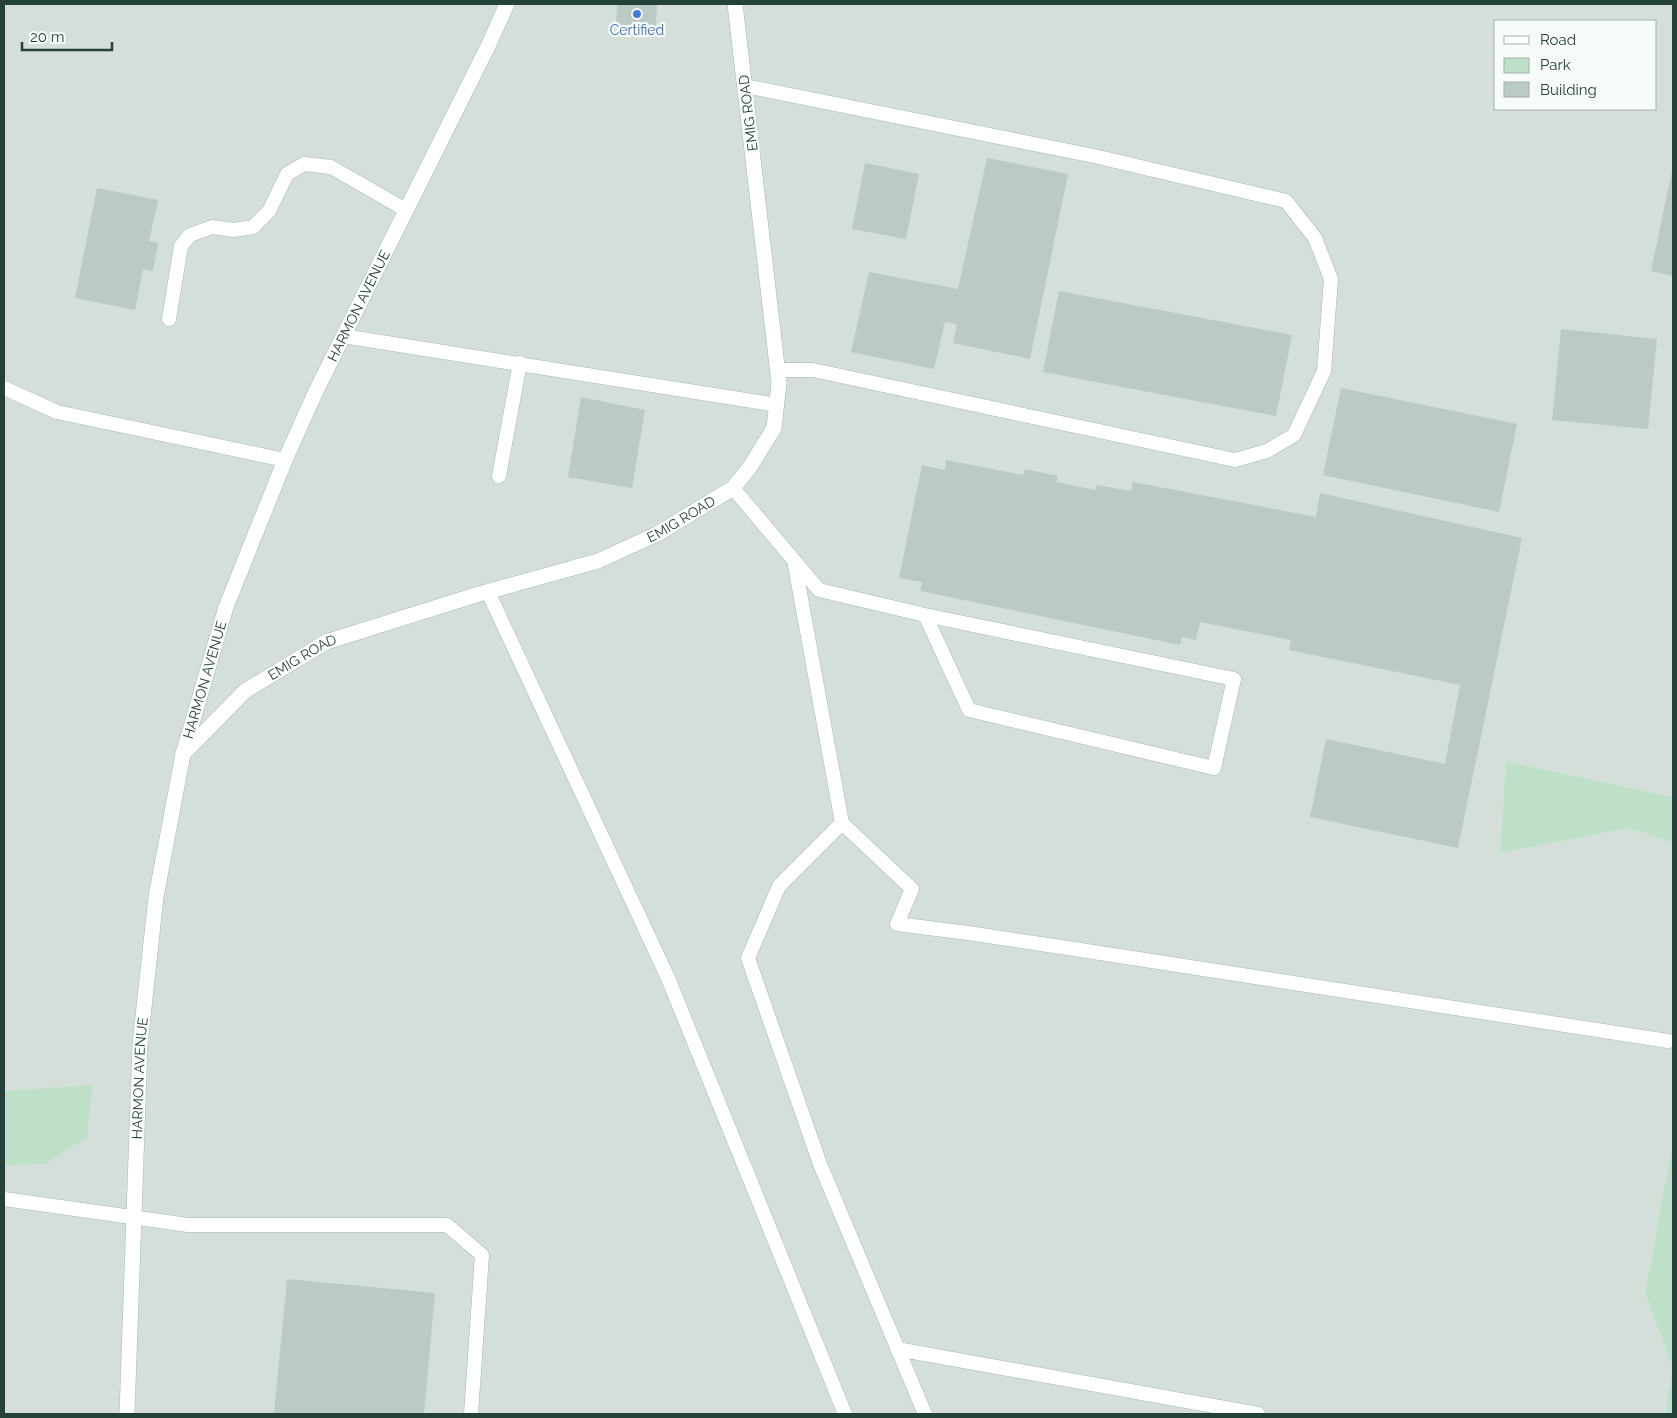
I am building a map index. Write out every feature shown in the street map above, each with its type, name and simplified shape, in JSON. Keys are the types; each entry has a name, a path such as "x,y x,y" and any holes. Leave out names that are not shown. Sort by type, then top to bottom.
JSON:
{"main road":[{"name":"HARMON AVENUE","path":"127,1414 140,1044 156,897 183,754 226,607 285,460 316,391 485,53 507,4"},
{"name":"EMIG ROAD","path":"183,754 245,691 326,642 488,592 598,561 657,534 734,488 750,467 774,428 780,383 735,4"}],"lane":[{"path":"745,86 1094,156 1286,201 1315,238 1331,279 1324,371 1294,434 1267,451 1235,460 813,370 778,370"},
{"path":"169,319 181,246 190,234 212,227 234,230 254,227 269,211 287,174 304,164 331,167 406,210"},
{"path":"344,336 777,405"},
{"path":"499,476 520,363"},
{"path":"4,388 56,412 285,460"},
{"path":"734,488 819,590 925,615 1234,679 1214,768 970,710 925,615"},
{"path":"794,559 842,823 912,889 898,924 1024,941 1668,1041"},
{"path":"488,592 668,978 845,1414"},
{"path":"842,823 780,886 748,958 820,1164 925,1414"},
{"path":"4,1199 188,1225 447,1225 482,1255 471,1414"},
{"path":"897,1349 1258,1414"}],"shaded area":[{"path":"4,4 1673,4 1673,797 1506,761 1500,852 1629,828 1673,843 1673,1140 1645,1294 1673,1368 1665,1414 4,1414 4,1166 45,1164 92,1086 4,1091"}],"green space":[{"path":"1506,761 1673,797 1673,843 1629,828 1500,853"},
{"path":"92,1085 87,1137 45,1164 4,1166 4,1091"},
{"path":"1673,1140 1673,1368 1645,1294"},
{"path":"1673,1368 1673,1414 1665,1414"}],"building":[{"name":"Certified","path":"617,4 657,4 656,27 616,25"},
{"path":"987,158 1068,174 1030,359 953,343 957,324 945,322 934,369 851,352 869,272 958,289"},
{"path":"865,163 919,174 906,239 852,229"},
{"path":"1673,171 1673,276 1651,271"},
{"path":"97,188 158,200 149,241 158,243 153,271 143,269 135,310 75,298"},
{"path":"1059,291 1292,335 1276,416 1043,372"},
{"path":"1561,329 1657,339 1648,429 1552,420"},
{"path":"1341,388 1517,424 1499,512 1323,475"},
{"path":"581,397 645,410 632,488 568,477"},
{"path":"946,460 1023,475 1025,469 1058,476 1056,482 1095,490 1096,485 1131,491 1133,482 1316,517 1320,493 1522,538 1458,848 1310,817 1326,739 1445,764 1460,685 1289,650 1291,640 1200,622 1196,640 1182,637 1180,645 920,591 922,582 899,578 922,465 945,470"},
{"path":"287,1279 435,1293 424,1414 274,1414"}],"place":[{"name":"Certified","path":"637,14"}]}
